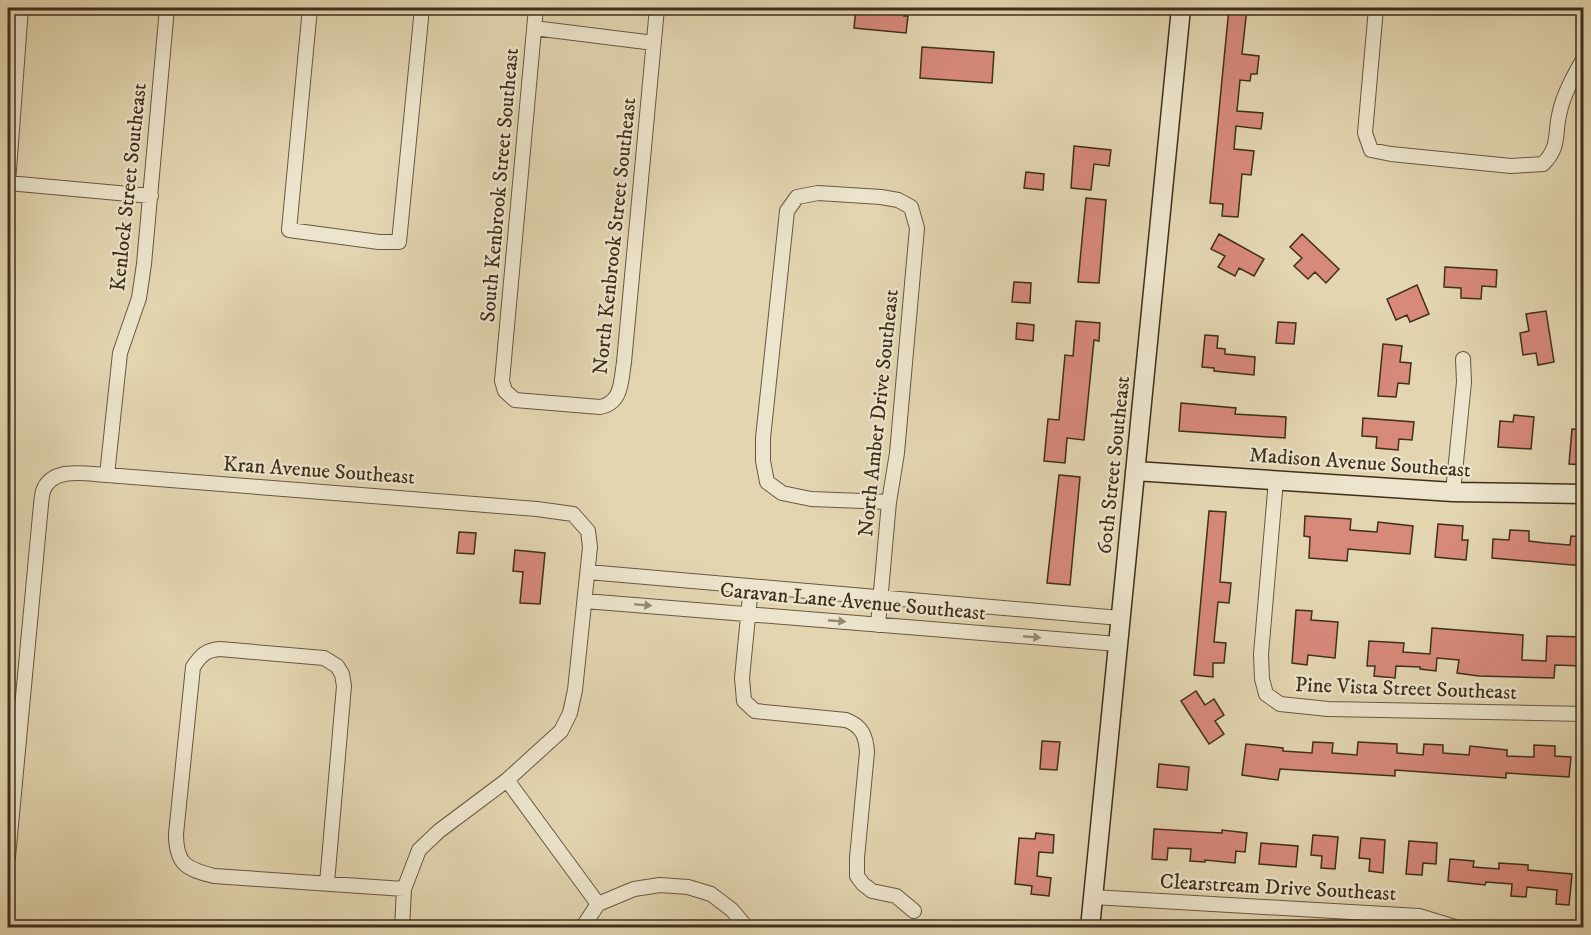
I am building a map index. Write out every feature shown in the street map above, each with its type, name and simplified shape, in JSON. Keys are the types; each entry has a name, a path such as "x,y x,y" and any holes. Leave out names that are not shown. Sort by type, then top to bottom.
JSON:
{"main road":[{"name":"60th Street Southeast","path":"1090,927 1181,8"},
{"name":"Madison Avenue Southeast","path":"1135,471 1453,492 1584,494"}],"street":[{"path":"21,8 8,183 151,196"},
{"name":"Kenlock Street Southeast","path":"107,475 120,353 140,298 167,8"},
{"path":"310,8 289,230 379,242 399,242 422,8"},
{"name":"South Kenbrook Street Southeast","path":"503,367 536,8"},
{"name":"North Kenbrook Street Southeast","path":"503,367 502,381 506,391 515,400 600,406 609,405 615,400 624,362 657,8"},
{"path":"1376,8 1365,133 1371,150 1511,166 1543,164 1556,146 1560,110 1584,58"},
{"path":"534,28 654,43"},
{"name":"North Amber Drive Southeast","path":"878,624 889,502 897,453 917,228 911,207 898,200 818,193 797,197 787,211 763,438 763,461 767,482 782,493 812,499 889,502"},
{"path":"1453,492 1464,382 1463,359"},
{"name":"Kran Avenue Southeast","path":"8,857 40,515 44,491 51,480 62,474 107,475 537,509 573,514 588,531 590,547 588,572"},
{"name":"Pine Vista Street Southeast","path":"1276,480 1261,654 1262,679 1266,694 1280,704 1328,709 1584,714"},
{"path":"402,927 404,889 419,850 439,831 507,780 561,731 570,713 575,690 588,572"},
{"name":"Caravan Lane Avenue Southeast","path":"588,572 1120,618"},
{"path":"751,586 742,678 744,701 755,711 846,720 862,730 866,739 867,752 857,876 872,891 896,896 914,911"},
{"name":"Caravan Lane Avenue Southeast","path":"585,601 1118,644"},
{"path":"327,883 340,744 344,686 342,674 337,666 324,658 210,650 201,655 193,666 176,834 176,851 181,862 194,871 214,876 404,889"},
{"path":"507,780 597,904"},
{"path":"582,927 597,904 634,889 660,885 687,887 711,894 732,910 747,927"},
{"name":"Clearstream Drive Southeast","path":"1093,897 1419,916 1458,927"}],"building":[{"path":"856,8 905,8 904,16 908,16 906,33 854,28"},
{"path":"1229,8 1247,8 1242,54 1259,56 1257,74 1251,74 1250,81 1240,80 1237,111 1263,113 1261,129 1236,126 1234,149 1254,151 1251,175 1242,174 1238,217 1222,216 1223,204 1210,203"},
{"path":"922,47 994,52 992,83 920,78"},
{"path":"1074,146 1111,150 1109,166 1094,164 1091,190 1071,188"},
{"path":"1026,172 1044,174 1043,190 1024,188"},
{"path":"1086,198 1106,200 1099,283 1078,282"},
{"path":"1219,234 1264,259 1254,276 1239,268 1235,276 1218,267 1225,256 1211,249"},
{"path":"1302,234 1339,269 1326,283 1315,272 1308,279 1294,266 1302,258 1290,247"},
{"path":"1445,267 1497,270 1496,287 1482,286 1481,299 1461,298 1461,288 1444,287"},
{"path":"1014,282 1031,283 1030,303 1012,302"},
{"path":"1417,285 1429,314 1410,322 1407,315 1396,320 1387,299"},
{"path":"1546,311 1554,362 1538,365 1536,353 1523,355 1520,333 1529,331 1526,314"},
{"path":"1076,321 1100,323 1099,341 1094,340 1084,440 1067,438 1065,463 1044,461 1048,419 1059,420 1065,355 1073,356"},
{"path":"1278,322 1296,323 1294,344 1276,343"},
{"path":"1017,323 1034,325 1033,341 1016,339"},
{"path":"1205,335 1218,336 1217,348 1225,349 1225,354 1255,357 1254,375 1214,371 1214,368 1202,367"},
{"path":"1383,344 1402,346 1400,362 1411,363 1409,384 1398,383 1396,397 1378,396"},
{"path":"1181,403 1236,408 1235,414 1286,417 1285,438 1179,431"},
{"path":"1514,415 1534,417 1531,449 1498,447 1500,421 1513,422"},
{"path":"1363,418 1414,422 1412,440 1399,439 1398,450 1376,448 1377,437 1362,436"},
{"path":"1572,429 1584,430 1584,465 1569,464"},
{"path":"1059,475 1080,477 1070,585 1047,583"},
{"path":"1209,511 1226,512 1220,582 1231,583 1229,603 1218,602 1214,642 1226,643 1224,663 1213,663 1213,677 1194,675"},
{"path":"1305,516 1351,519 1350,530 1377,532 1378,522 1413,526 1410,554 1348,549 1347,561 1309,558 1310,537 1304,536"},
{"path":"1438,524 1463,526 1462,540 1468,540 1466,560 1435,557"},
{"path":"1510,530 1529,531 1529,541 1545,543 1570,545 1571,536 1584,537 1584,566 1492,558 1493,539 1509,540"},
{"path":"459,532 476,533 474,554 457,553"},
{"path":"515,550 545,553 540,604 520,603 523,572 513,571"},
{"path":"1296,610 1312,611 1311,620 1338,622 1335,658 1308,655 1307,665 1292,663"},
{"path":"1432,628 1523,635 1522,660 1546,661 1547,636 1584,637 1582,666 1555,665 1554,678 1479,676 1457,673 1459,660 1437,658 1436,671 1420,669 1420,667 1396,666 1395,678 1374,676 1375,666 1367,666 1369,641 1404,643 1403,652 1430,654"},
{"path":"1196,691 1205,705 1214,699 1224,715 1215,721 1224,734 1209,744 1181,701"},
{"path":"1042,741 1060,742 1057,770 1040,769"},
{"path":"1313,742 1333,743 1332,753 1357,755 1358,742 1397,744 1397,753 1423,755 1424,744 1443,745 1443,753 1469,755 1470,746 1507,750 1507,756 1534,757 1534,745 1555,746 1555,756 1571,757 1569,777 1506,773 1506,778 1395,770 1395,776 1280,769 1278,780 1242,775 1246,744 1283,748 1283,751 1312,753"},
{"path":"1159,764 1189,767 1187,790 1157,787"},
{"path":"1154,829 1222,833 1222,830 1247,833 1245,852 1236,851 1235,863 1190,861 1191,849 1168,848 1167,860 1152,859"},
{"path":"1036,833 1054,835 1053,853 1039,852 1037,876 1051,878 1049,896 1031,894 1032,886 1015,884 1019,838 1035,839"},
{"path":"1313,835 1338,837 1335,869 1321,868 1322,856 1311,855"},
{"path":"1361,838 1385,840 1383,873 1369,871 1370,859 1359,858"},
{"path":"1409,841 1437,843 1436,864 1423,863 1422,875 1406,874"},
{"path":"1261,843 1298,846 1296,867 1259,864"},
{"path":"1450,859 1474,861 1473,867 1499,869 1499,863 1528,865 1528,870 1572,874 1569,905 1556,904 1557,890 1527,887 1526,897 1511,896 1512,884 1486,882 1485,885 1448,881"}]}
